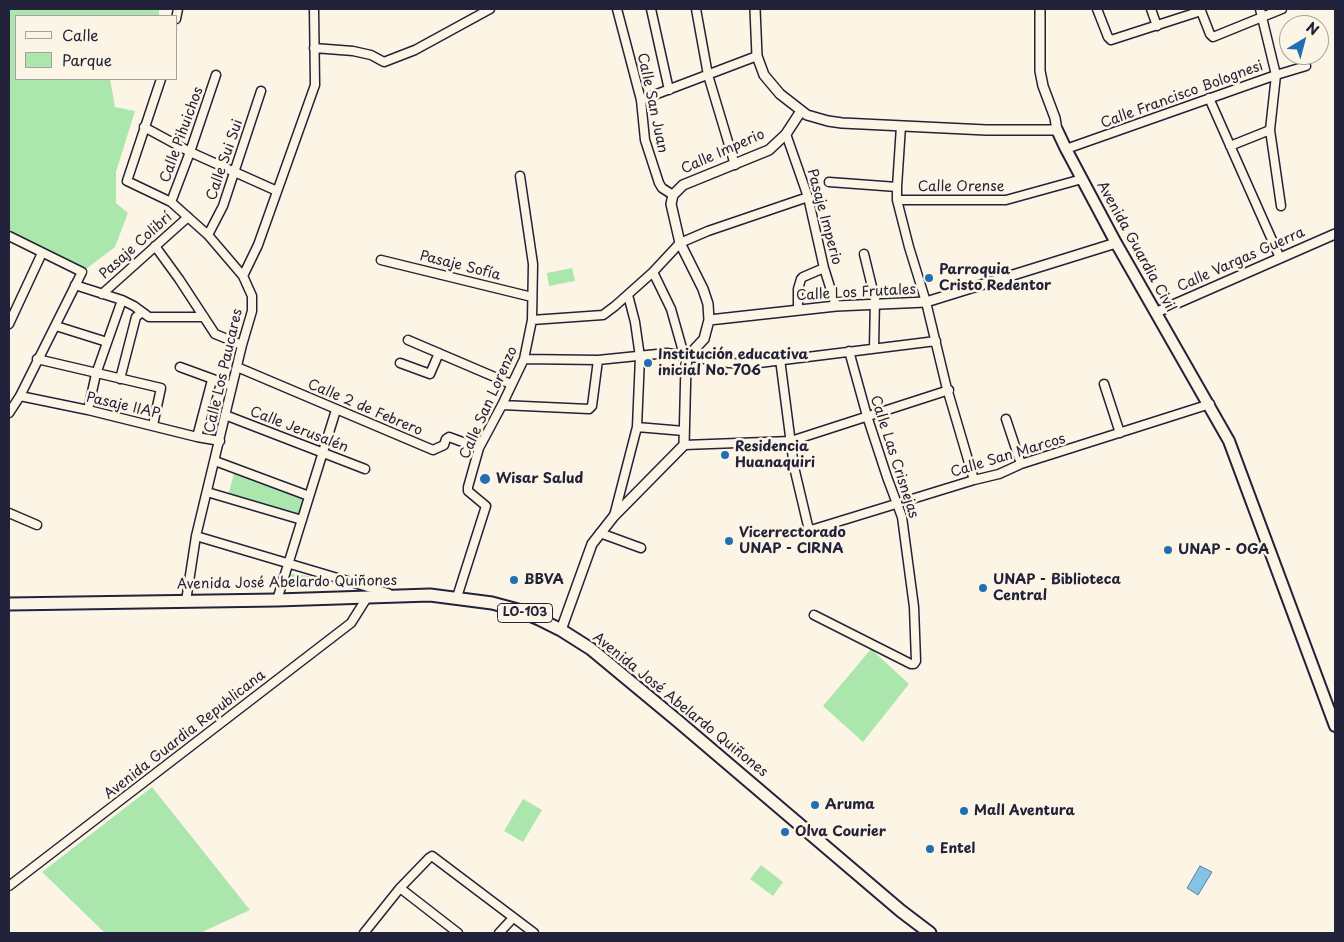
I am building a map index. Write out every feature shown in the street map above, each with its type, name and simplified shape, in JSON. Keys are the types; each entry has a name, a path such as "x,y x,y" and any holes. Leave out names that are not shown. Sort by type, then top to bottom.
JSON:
{"main road":[{"name":"Avenida Guardia Civil","path":"1057,130 1116,243 1210,404 1229,441 1335,726"},
{"name":"Avenida José Abelardo Quiñones","path":"9,604 277,600 430,595 458,598 518,610 540,619 591,649 915,928 930,933"}],"street":[{"path":"243,276 258,244 278,191 315,85 314,9"},
{"path":"314,48 353,51 371,55 384,62 415,50 490,9"},
{"name":"Calle San Juan","path":"617,9 641,100 645,140 656,177 662,188 674,195"},
{"path":"651,9 669,90"},
{"path":"696,9 708,75 735,165"},
{"path":"754,9 757,56 764,75 780,94 801,111 814,118 828,121 901,126 1037,131 1057,130 1040,71 1040,9"},
{"path":"1097,9 1111,40 1201,10 1210,34 1213,37 1262,13 1282,9"},
{"path":"1151,9 1157,26"},
{"path":"1262,13 1276,75 1270,130 1280,206"},
{"path":"641,100 757,56"},
{"name":"Calle Francisco Bolognesi","path":"1066,150 1209,98 1306,66"},
{"name":"Calle Pihuichos","path":"171,202 216,75"},
{"path":"161,80 144,127 190,152 278,191"},
{"name":"Calle Sui Sui","path":"208,235 224,206 261,91"},
{"path":"1209,98 1280,258"},
{"name":"Calle Imperio","path":"674,195 683,185 768,150 786,134 801,111"},
{"path":"901,126 897,187 898,200 946,385 974,480"},
{"name":"Calle Los Paucares","path":"144,127 127,181 171,202 208,235 243,276 252,296 252,311 196,536 186,601"},
{"path":"1230,146 1270,130"},
{"name":"Pasaje Imperio","path":"786,134 808,197 824,268 836,306"},
{"name":"Calle San Lorenzo","path":"458,598 486,506 467,489 480,448 524,359 532,320 533,264 520,176"},
{"name":"Calle Orense","path":"898,200 1006,200 1082,179"},
{"path":"829,182 897,187"},
{"path":"560,630 592,544 614,516 684,444 686,365 688,356 704,339 709,320 708,304 703,289 680,243 671,204 674,195"},
{"path":"532,320 603,314 628,295 653,272 680,243 708,231 808,197"},
{"name":"Pasaje Colibrí","path":"102,294 188,217"},
{"name":"Calle Vargas Guerra","path":"1157,312 1335,234"},
{"path":"9,236 82,272 20,396 9,413"},
{"name":"Calle Los Frutales","path":"709,320 798,309 926,302 1116,243"},
{"path":"156,246 215,334 242,345"},
{"path":"9,324 42,253"},
{"path":"864,254 875,304 874,348"},
{"name":"Pasaje Sofía","path":"381,260 532,297"},
{"path":"798,309 798,289 801,279 824,268"},
{"path":"653,272 671,309 682,348 688,356"},
{"path":"75,285 122,300 149,317 204,318"},
{"path":"614,516 636,427 640,357 635,322 628,295"},
{"path":"88,410 96,374 122,300"},
{"path":"120,379 136,317 142,312"},
{"path":"56,326 107,342"},
{"path":"408,340 511,384"},
{"path":"524,359 598,360 667,353 705,360 750,364 936,341"},
{"name":"Calle Las Crisnejas","path":"814,615 911,664 914,664 916,661 914,607 902,516 886,477 849,352"},
{"path":"400,363 430,374 439,353"},
{"path":"37,359 161,388 153,426"},
{"path":"780,359 791,441"},
{"path":"502,405 589,408 592,406 598,360"},
{"name":"Calle 2 de Febrero","path":"237,367 433,450 444,445 446,439 450,437 480,448"},
{"path":"180,368 232,386"},
{"path":"197,437 212,380"},
{"path":"1104,384 1120,433"},
{"path":"684,444 791,441 949,390"},
{"name":"Pasaje IIAP","path":"20,396 88,410 197,437 220,440"},
{"name":"Calle San Marcos","path":"791,441 794,467 808,526 809,529 813,530 999,474 1022,464 1210,404"},
{"path":"277,600 336,410"},
{"name":"Calle Jerusalén","path":"225,415 364,469"},
{"path":"1006,419 1022,464"},
{"path":"636,427 684,431"},
{"path":"215,461 309,496"},
{"path":"208,492 302,520"},
{"path":"9,513 37,525"},
{"path":"600,533 641,548"},
{"path":"196,536 395,596"},
{"name":"Avenida Guardia Republicana","path":"9,886 351,623 368,596"},
{"path":"368,932 400,888 429,858 434,857 534,933"},
{"path":"400,888 458,933"},
{"path":"498,933 513,918"}],"green space":[{"path":"9,9 159,9 159,15 15,15 15,80 110,80 115,107 135,111 116,172 116,203 128,213 115,247 82,272 9,238"},
{"path":"572,268 575,281 549,286 547,273"},
{"path":"235,470 307,496 299,520 228,496"},
{"path":"291,574 327,578 326,588 287,583"},
{"path":"871,649 909,684 863,742 823,706"},
{"path":"152,787 250,910 200,933 105,933 42,872"},
{"path":"523,799 542,810 523,842 504,831"},
{"path":"761,865 783,882 773,896 750,879"}],"water":[{"path":"1200,866 1212,872 1198,895 1187,888"}],"place":[{"name":"Parroquia Cristo Redentor","path":"929,278"},
{"name":"Institución educativa inicial No. 706","path":"648,363"},
{"name":"Residencia Huanaquiri","path":"725,455"},
{"name":"Wisar Salud","path":"485,479"},
{"name":"Vicerrectorado UNAP - CIRNA","path":"729,541"},
{"name":"UNAP - OGA","path":"1168,550"},
{"name":"BBVA","path":"514,580"},
{"name":"UNAP - Biblioteca Central","path":"983,588"},
{"name":"Aruma","path":"815,805"},
{"name":"Mall Aventura","path":"964,811"},
{"name":"Olva Courier","path":"785,832"},
{"name":"Entel","path":"930,849"}]}
